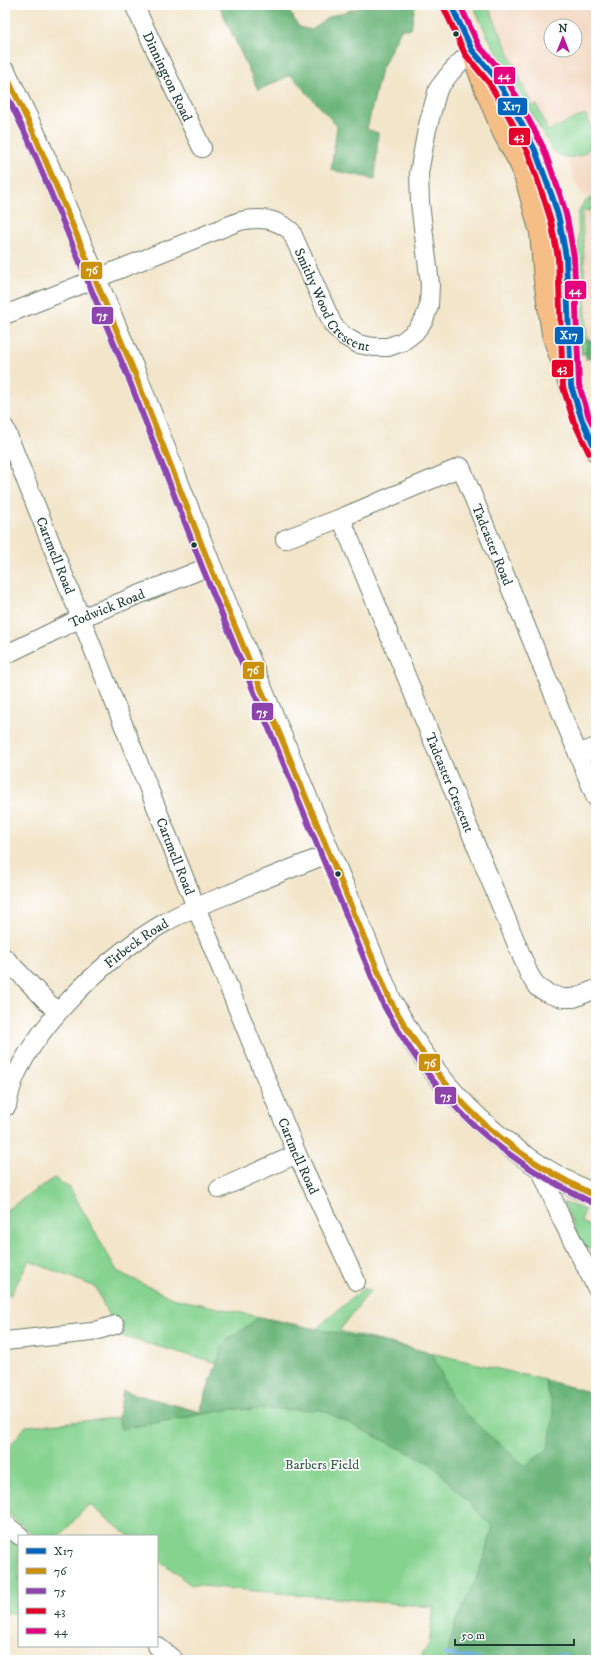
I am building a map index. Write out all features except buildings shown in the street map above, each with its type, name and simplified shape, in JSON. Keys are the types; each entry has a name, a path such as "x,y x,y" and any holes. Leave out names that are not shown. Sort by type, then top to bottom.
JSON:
{"highway":[{"path":"451,5 472,50 496,78 535,150 560,219 566,257 570,386 582,420 596,450"}],"street":[{"name":"Dinnington Road","path":"134,5 202,148"},
{"name":"Smithy Wood Crescent","path":"5,315 240,221 254,218 282,224 291,231 333,325 344,336 358,344 374,347 388,347 402,342 415,332 424,320 429,306 430,284 420,203 419,173 427,129 438,89 451,72 472,50"},
{"path":"5,73 36,138 96,279 210,566 296,771 328,854 390,1000 422,1054 459,1100 480,1122 540,1168 596,1196"},
{"name":"Cartmell Road","path":"7,439 81,618 196,907 297,1154 356,1280"},
{"name":"Tadcaster Road","path":"285,539 341,518 461,467 596,798"},
{"name":"Tadcaster Crescent","path":"341,518 529,974 537,987 549,994 563,998 574,998 596,989"},
{"name":"Todwick Road","path":"5,656 81,618 210,566"},
{"path":"578,754 596,747"},
{"name":"Firbeck Road","path":"6,1106 16,1076 27,1055 57,1012 117,957 137,941 166,922 196,907 328,854"},
{"path":"5,958 57,1012"},
{"path":"219,1189 297,1154"},
{"path":"540,1168 555,1203 591,1266 596,1287"},
{"path":"5,1341 93,1339 115,1325"},
{"path":"5,1524 19,1535"},
{"path":"158,1647 174,1660"}],"shaded area":[{"path":"488,5 596,5 596,341 587,340 582,211 593,210 590,201 578,189 567,158 555,153 550,147"}],"green space":[{"path":"219,5 290,5 290,12 299,27 312,30 328,17 358,8 362,5 415,5 411,29 401,29 381,70 367,129 378,133 375,179 331,170 337,126 291,75 258,90"},
{"path":"473,5 488,5 532,106 537,105 548,131 585,114 592,129 593,138 592,145 583,154 571,157 558,154 553,151 487,35"},
{"path":"596,195 596,198 590,201 593,210 582,211 587,340 586,354 581,354 578,213 584,202"},
{"path":"587,340 596,341 596,357 586,359"},
{"name":"Barbers Field","path":"54,1178 70,1188 117,1271 172,1298 316,1329 364,1288 370,1291 339,1331 545,1380 596,1394 596,1553 588,1557 596,1574 596,1660 419,1660 429,1644 434,1607 191,1585 158,1559 158,1535 128,1535 89,1504 61,1535 33,1535 5,1511 5,1452 26,1426 118,1418 123,1391 200,1412 217,1363 117,1335 96,1287 29,1261 10,1296 5,1293 5,1211"},
{"path":"563,1202 585,1210 581,1222 596,1228 596,1249 588,1249 583,1246"},
{"path":"259,1317 432,1353 453,1400 486,1433 525,1466 548,1449 554,1414 545,1380 596,1394 596,1553 588,1557 596,1574 596,1660 448,1660 454,1629 478,1575 493,1527 430,1463 322,1410 232,1409 121,1429 118,1418 123,1391 200,1412 224,1343"},
{"path":"5,1536 18,1546 18,1615 5,1613"}],"waterway":[{"path":"445,1654 482,1660"},
{"path":"516,1660 564,1655 567,1660"}],"transit line":[{"name":"X17","path":"451,5 472,50 496,78 516,113 535,150 553,199 559,219 566,257 571,386 582,420 596,450"},
{"name":"44","path":"460,5 479,46 503,73 543,147 561,197 567,218 574,257 579,385 589,417 596,431"},
{"name":"43","path":"444,8 465,54 489,83 528,153 545,202 551,221 558,258 563,387 574,422 589,453"},
{"name":"76","path":"5,73 36,138 135,374 210,566 390,1000 430,1064 452,1091 476,1116 501,1139 530,1159 561,1178 596,1196"},
{"name":"75","path":"5,92 29,141 128,377 203,569 383,1004 403,1038 424,1069 446,1097 470,1122 525,1166 557,1185 593,1203"}]}
